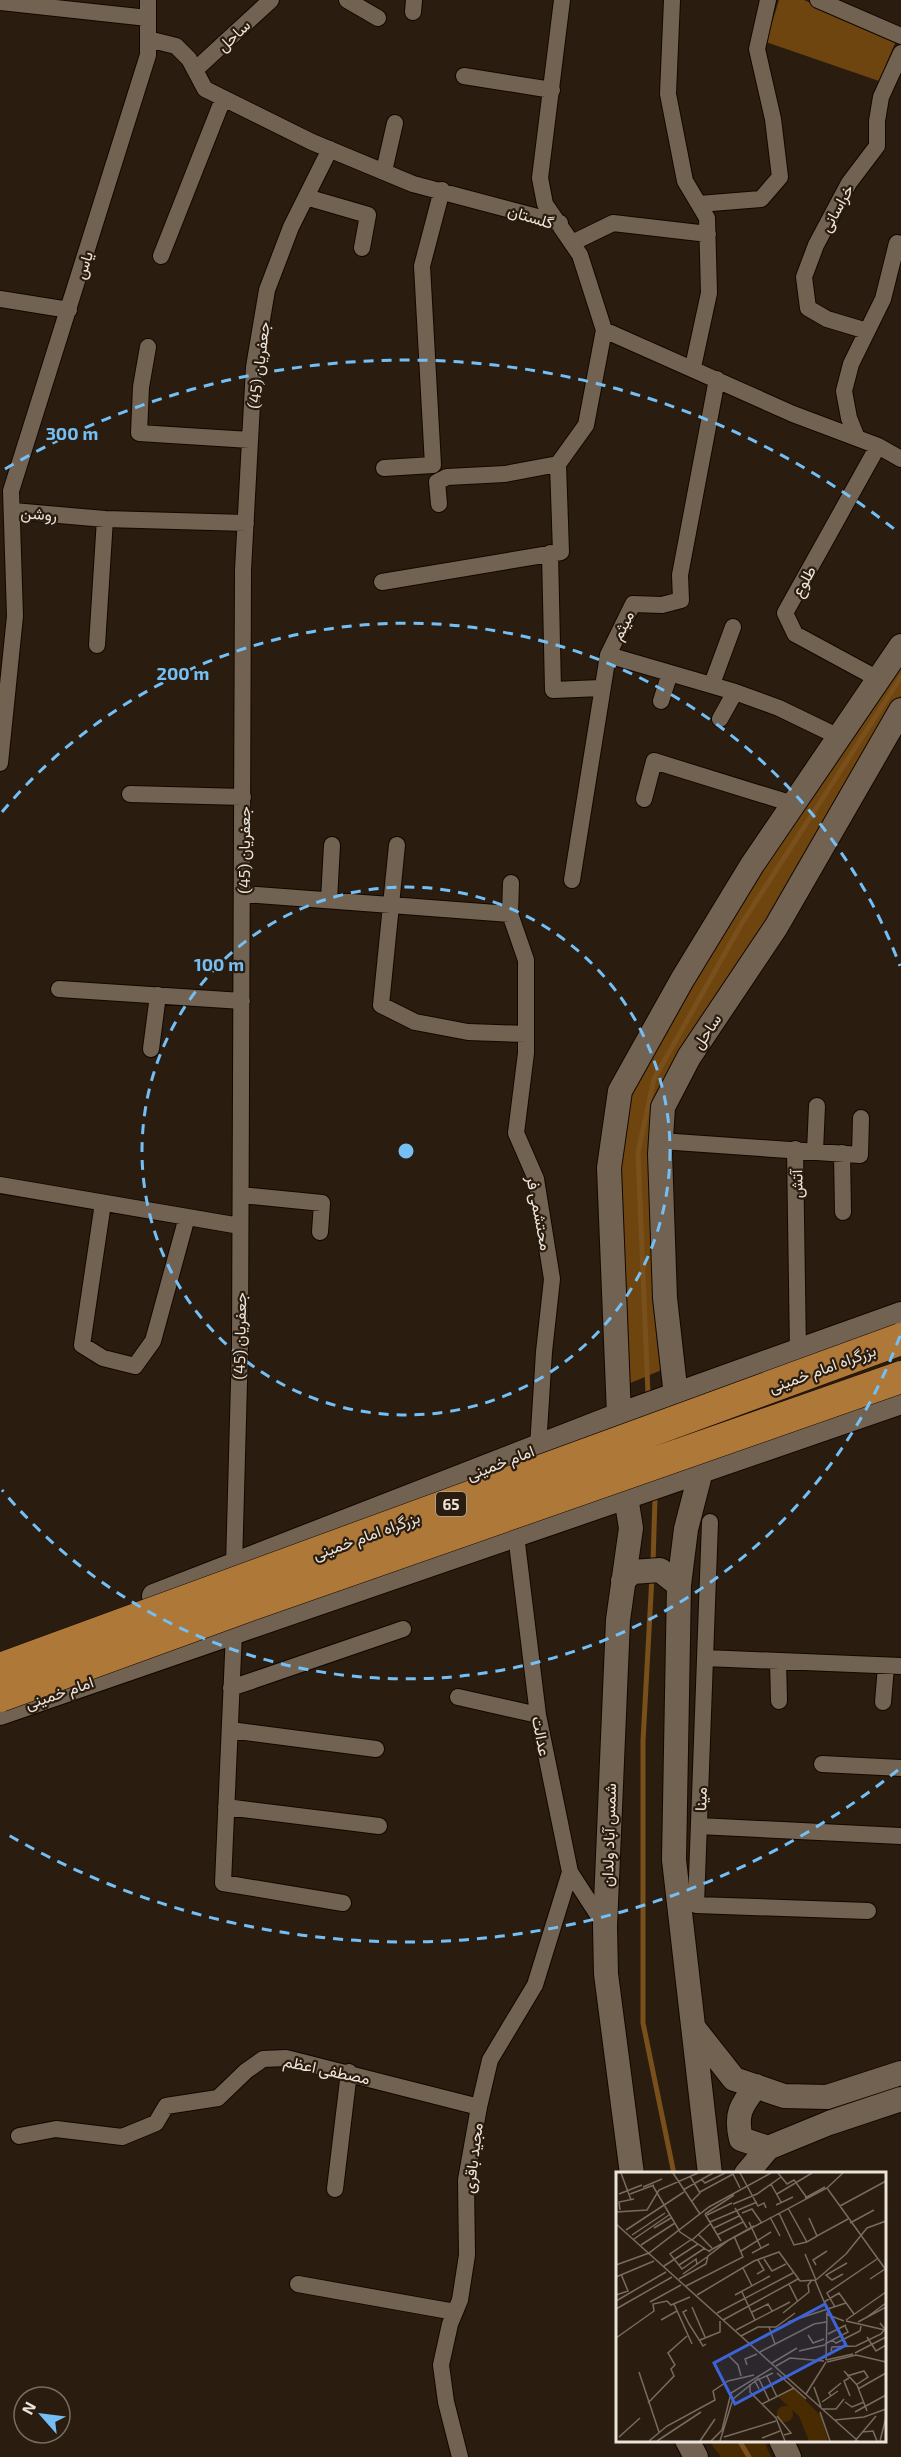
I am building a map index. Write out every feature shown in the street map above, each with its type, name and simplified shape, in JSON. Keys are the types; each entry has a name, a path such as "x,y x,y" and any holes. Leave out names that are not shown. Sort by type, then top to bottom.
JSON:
{"highway":[{"name":"بزرگراه امام خمینی","path":"0,1669 901,1339"},
{"name":"بزرگراه امام خمینی","path":"0,1696 250,1605 901,1377"}],"main road":[{"path":"619,1415 609,1168 620,1091 682,980 752,864 901,646"},
{"name":"ساحل","path":"676,1396 665,1298 661,1141 663,1107 688,1057 776,927 900,712"},
{"name":"امام خمینی","path":"0,1655 619,1415 901,1314"},
{"path":"866,1327 859,1343 857,1358 860,1375 876,1399 895,1404"},
{"path":"824,1342 835,1348 853,1372 858,1388 853,1419"},
{"name":"امام خمینی","path":"0,1713 895,1404"},
{"path":"701,1471 686,1529 679,1585 674,1860 710,2172"},
{"name":"شمس آباد ولدان","path":"626,1497 631,1528 618,1620 605,1926 606,1974 632,2172"},
{"path":"623,1581 632,1572 660,1570 679,1585"},
{"path":"84,1623 100,1678"},
{"path":"693,2027 734,2079 784,2096 827,2097 901,2073"},
{"path":"756,2086 743,2103 736,2121 741,2139 768,2148"},
{"path":"748,2172 768,2148 829,2123 901,2099"},
{"path":"688,2442 696,2457"},
{"path":"782,2442 789,2457"}],"street":[{"name":"یاس","path":"13,511 6,490 69,310 148,55 148,0"},
{"name":"ساحل","path":"195,70 271,0"},
{"path":"346,0 378,18"},
{"path":"560,223 544,204 540,178 562,0"},
{"path":"672,0 668,94 685,181 707,218 708,234 709,292 693,367"},
{"path":"699,204 761,199 780,177 773,119 757,49 768,0"},
{"path":"818,0 901,36"},
{"path":"0,2 148,18"},
{"name":"گلستان","path":"148,39 176,46 189,58 205,89 330,149 412,184 442,190 560,223 580,255 604,330"},
{"name":"خراسانی","path":"867,331 827,319 808,308 804,277 816,245 849,183 877,146 877,121 881,97 901,53"},
{"path":"464,76 552,90"},
{"path":"161,256 224,99"},
{"path":"384,171 395,123"},
{"name":"جعفریان (45)","path":"234,1566 241,1195 243,570 254,367 267,290 291,227 330,149"},
{"path":"384,468 433,465 422,266 442,190"},
{"path":"306,197 368,215 362,248"},
{"path":"572,243 613,223 708,234"},
{"path":"857,438 849,418 844,391 851,364 883,298 897,243 901,244"},
{"path":"0,299 69,310"},
{"path":"601,688 553,690 558,464 585,425 604,330 693,367 793,414 878,446 901,459"},
{"path":"148,347 141,387 139,434 250,440"},
{"name":"میثم","path":"572,880 608,655 633,604 662,605 681,600 680,575 717,379"},
{"name":"طلوع","path":"878,446 785,613 795,634 878,679"},
{"path":"439,504 437,482 447,477 505,474 558,464"},
{"name":"روشن","path":"0,763 15,616 13,511 105,519 246,522"},
{"path":"97,645 105,519"},
{"path":"382,582 555,553"},
{"path":"712,684 733,627"},
{"path":"608,655 735,692 779,708 839,737"},
{"path":"661,701 670,673"},
{"path":"720,719 735,692"},
{"path":"644,799 654,761 793,804"},
{"path":"130,794 243,797"},
{"path":"329,900 332,845"},
{"path":"397,846 381,1005 415,1022 468,1032 526,1034"},
{"path":"243,894 510,914 511,883"},
{"name":"محتشمی فر","path":"510,914 526,960 526,1034 516,1133 536,1179 552,1279 544,1352 538,1447"},
{"path":"59,988 242,1001"},
{"path":"151,1049 158,995"},
{"path":"815,1151 817,1106"},
{"path":"795,1149 860,1155 861,1118"},
{"name":"آتش","path":"661,1141 795,1149 798,1352"},
{"path":"842,1153 843,1212"},
{"path":"0,1185 240,1226"},
{"path":"241,1195 322,1203 320,1232"},
{"path":"103,1203 82,1345 104,1358 135,1366 153,1341 187,1217"},
{"name":"مینا","path":"710,1522 696,1905 868,1911"},
{"name":"عدالت","path":"516,1535 538,1715 570,1872 605,1926"},
{"path":"231,1688 403,1629"},
{"path":"234,1632 223,1883 343,1902"},
{"path":"705,1658 893,1666 883,1702"},
{"path":"778,1661 779,1701"},
{"path":"458,1697 538,1715"},
{"path":"230,1730 376,1749"},
{"path":"822,1764 901,1768"},
{"path":"226,1807 379,1826"},
{"path":"699,1826 901,1836"},
{"name":"مجید باقری","path":"460,2457 446,2402 441,2365 460,2300 467,2255 466,2180 479,2107 490,2060 535,1985 570,1872"},
{"name":"مصطفی اعظم","path":"20,2136 56,2129 122,2137 156,2123 166,2106 218,2098 246,2071 263,2059 286,2058 349,2072 479,2107"},
{"path":"335,2189 349,2072"},
{"path":"298,2284 455,2312"}],"shaded area":[{"path":"779,0 804,0 896,41 879,81 766,42"},
{"path":"901,662 901,696 662,1094 664,1369 628,1384 618,1171 628,1093 701,964"},
{"path":"710,2442 764,2442 771,2457 721,2457"}],"waterway":[{"path":"648,1394 638,1153 654,1079 742,923 901,677"},
{"path":"653,1563 655,1498"},
{"path":"652,1576 643,1741 643,2023 674,2172"},
{"path":"740,2442 749,2457"}]}
